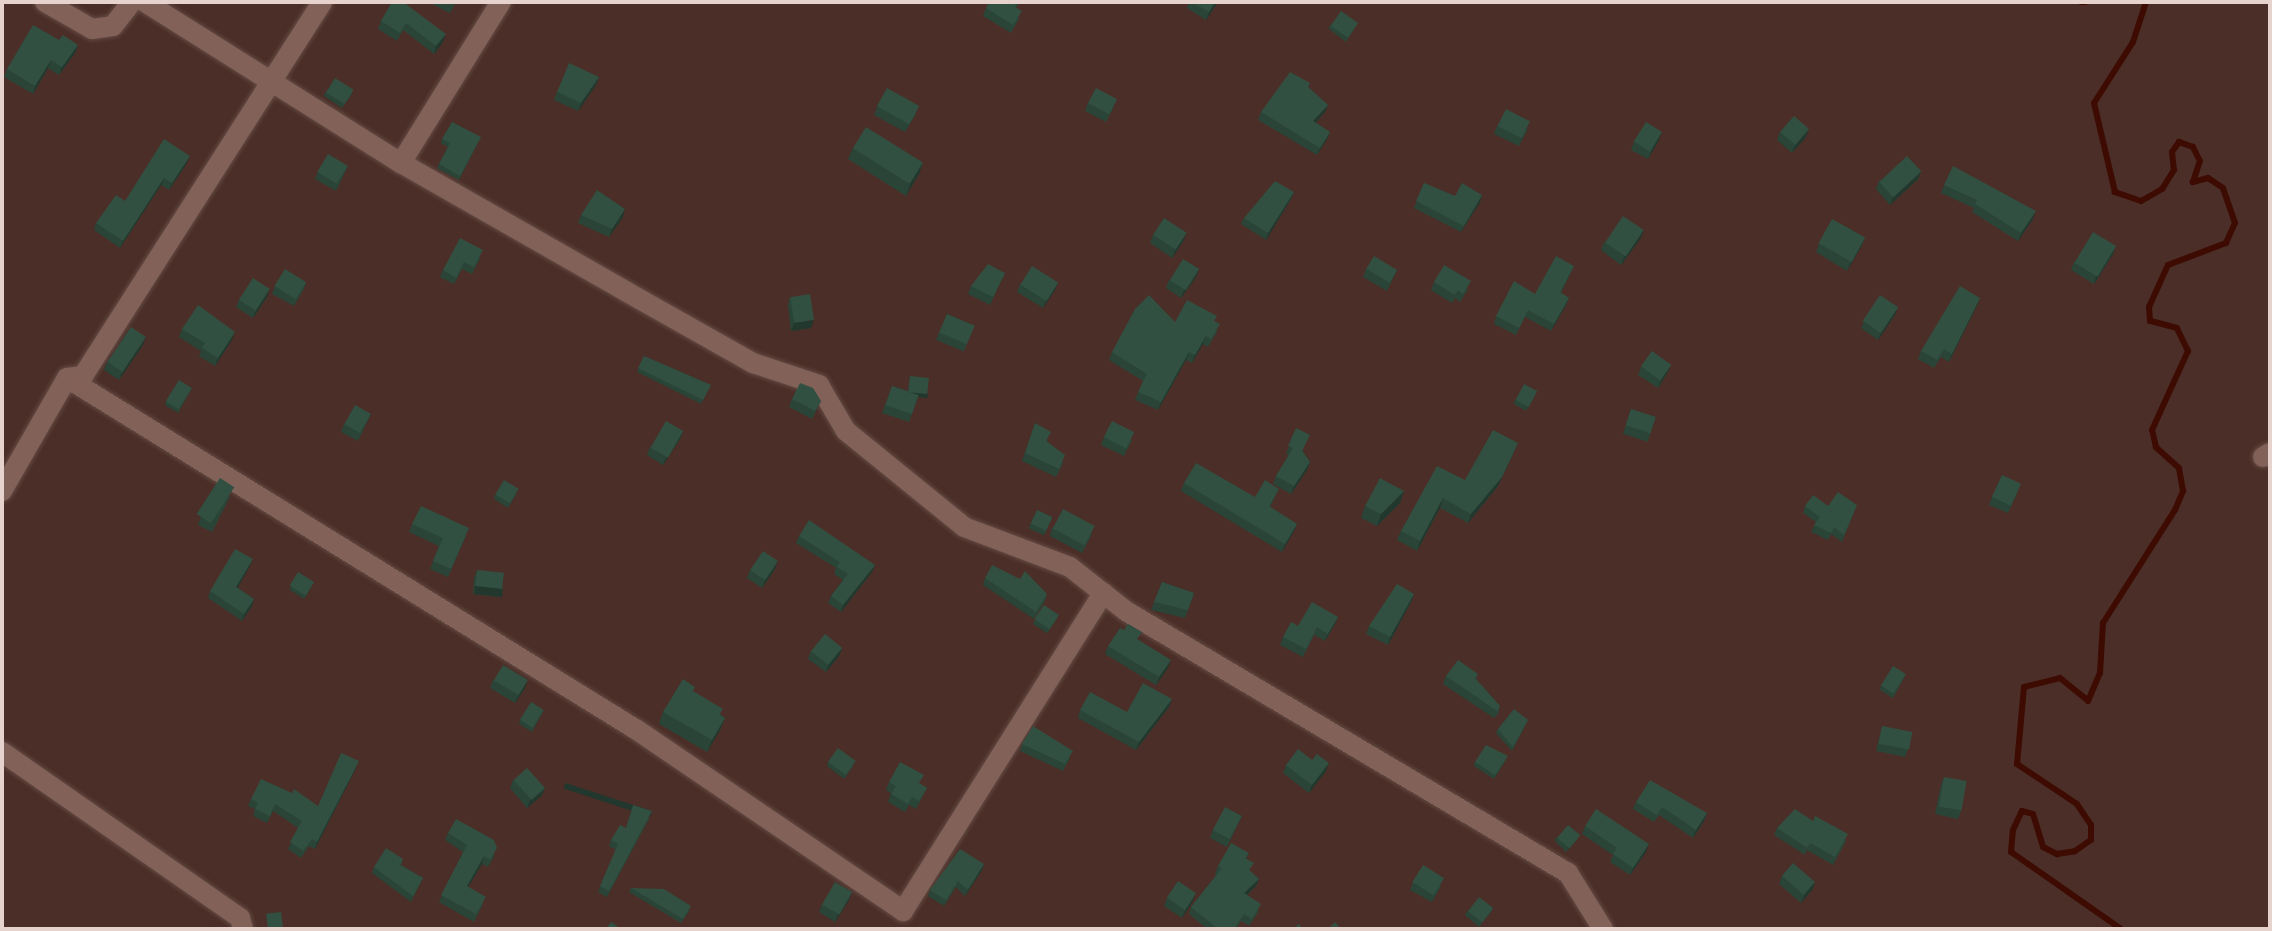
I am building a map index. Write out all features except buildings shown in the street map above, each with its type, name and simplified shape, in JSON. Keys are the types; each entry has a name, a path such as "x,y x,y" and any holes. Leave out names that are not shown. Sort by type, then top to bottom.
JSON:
{"street":[{"path":"45,2 92,29 113,26 132,2"},
{"path":"145,2 273,78 401,163 753,363 819,385 846,431 964,527 1070,567 1103,593 1568,873 1603,929"},
{"path":"67,378 83,376 322,2"},
{"path":"401,163 501,2"},
{"path":"2,491 67,378"},
{"path":"67,378 637,730 903,911 1103,593"},
{"path":"2,752 240,918 243,929"}],"waterway":[{"path":"2121,929 2011,852 2013,830 2022,811 2033,814 2043,847 2057,854 2075,851 2091,840 2091,825 2077,804 2017,764 2024,687 2060,678 2088,701 2100,673 2103,623 2175,510 2183,491 2179,468 2156,447 2152,430 2188,351 2177,328 2150,321 2149,307 2168,265 2226,243 2235,223 2223,188 2208,178 2193,182 2200,161 2193,147 2179,142 2172,152 2174,170 2162,189 2141,201 2115,192 2094,103 2133,42 2146,2"}]}
